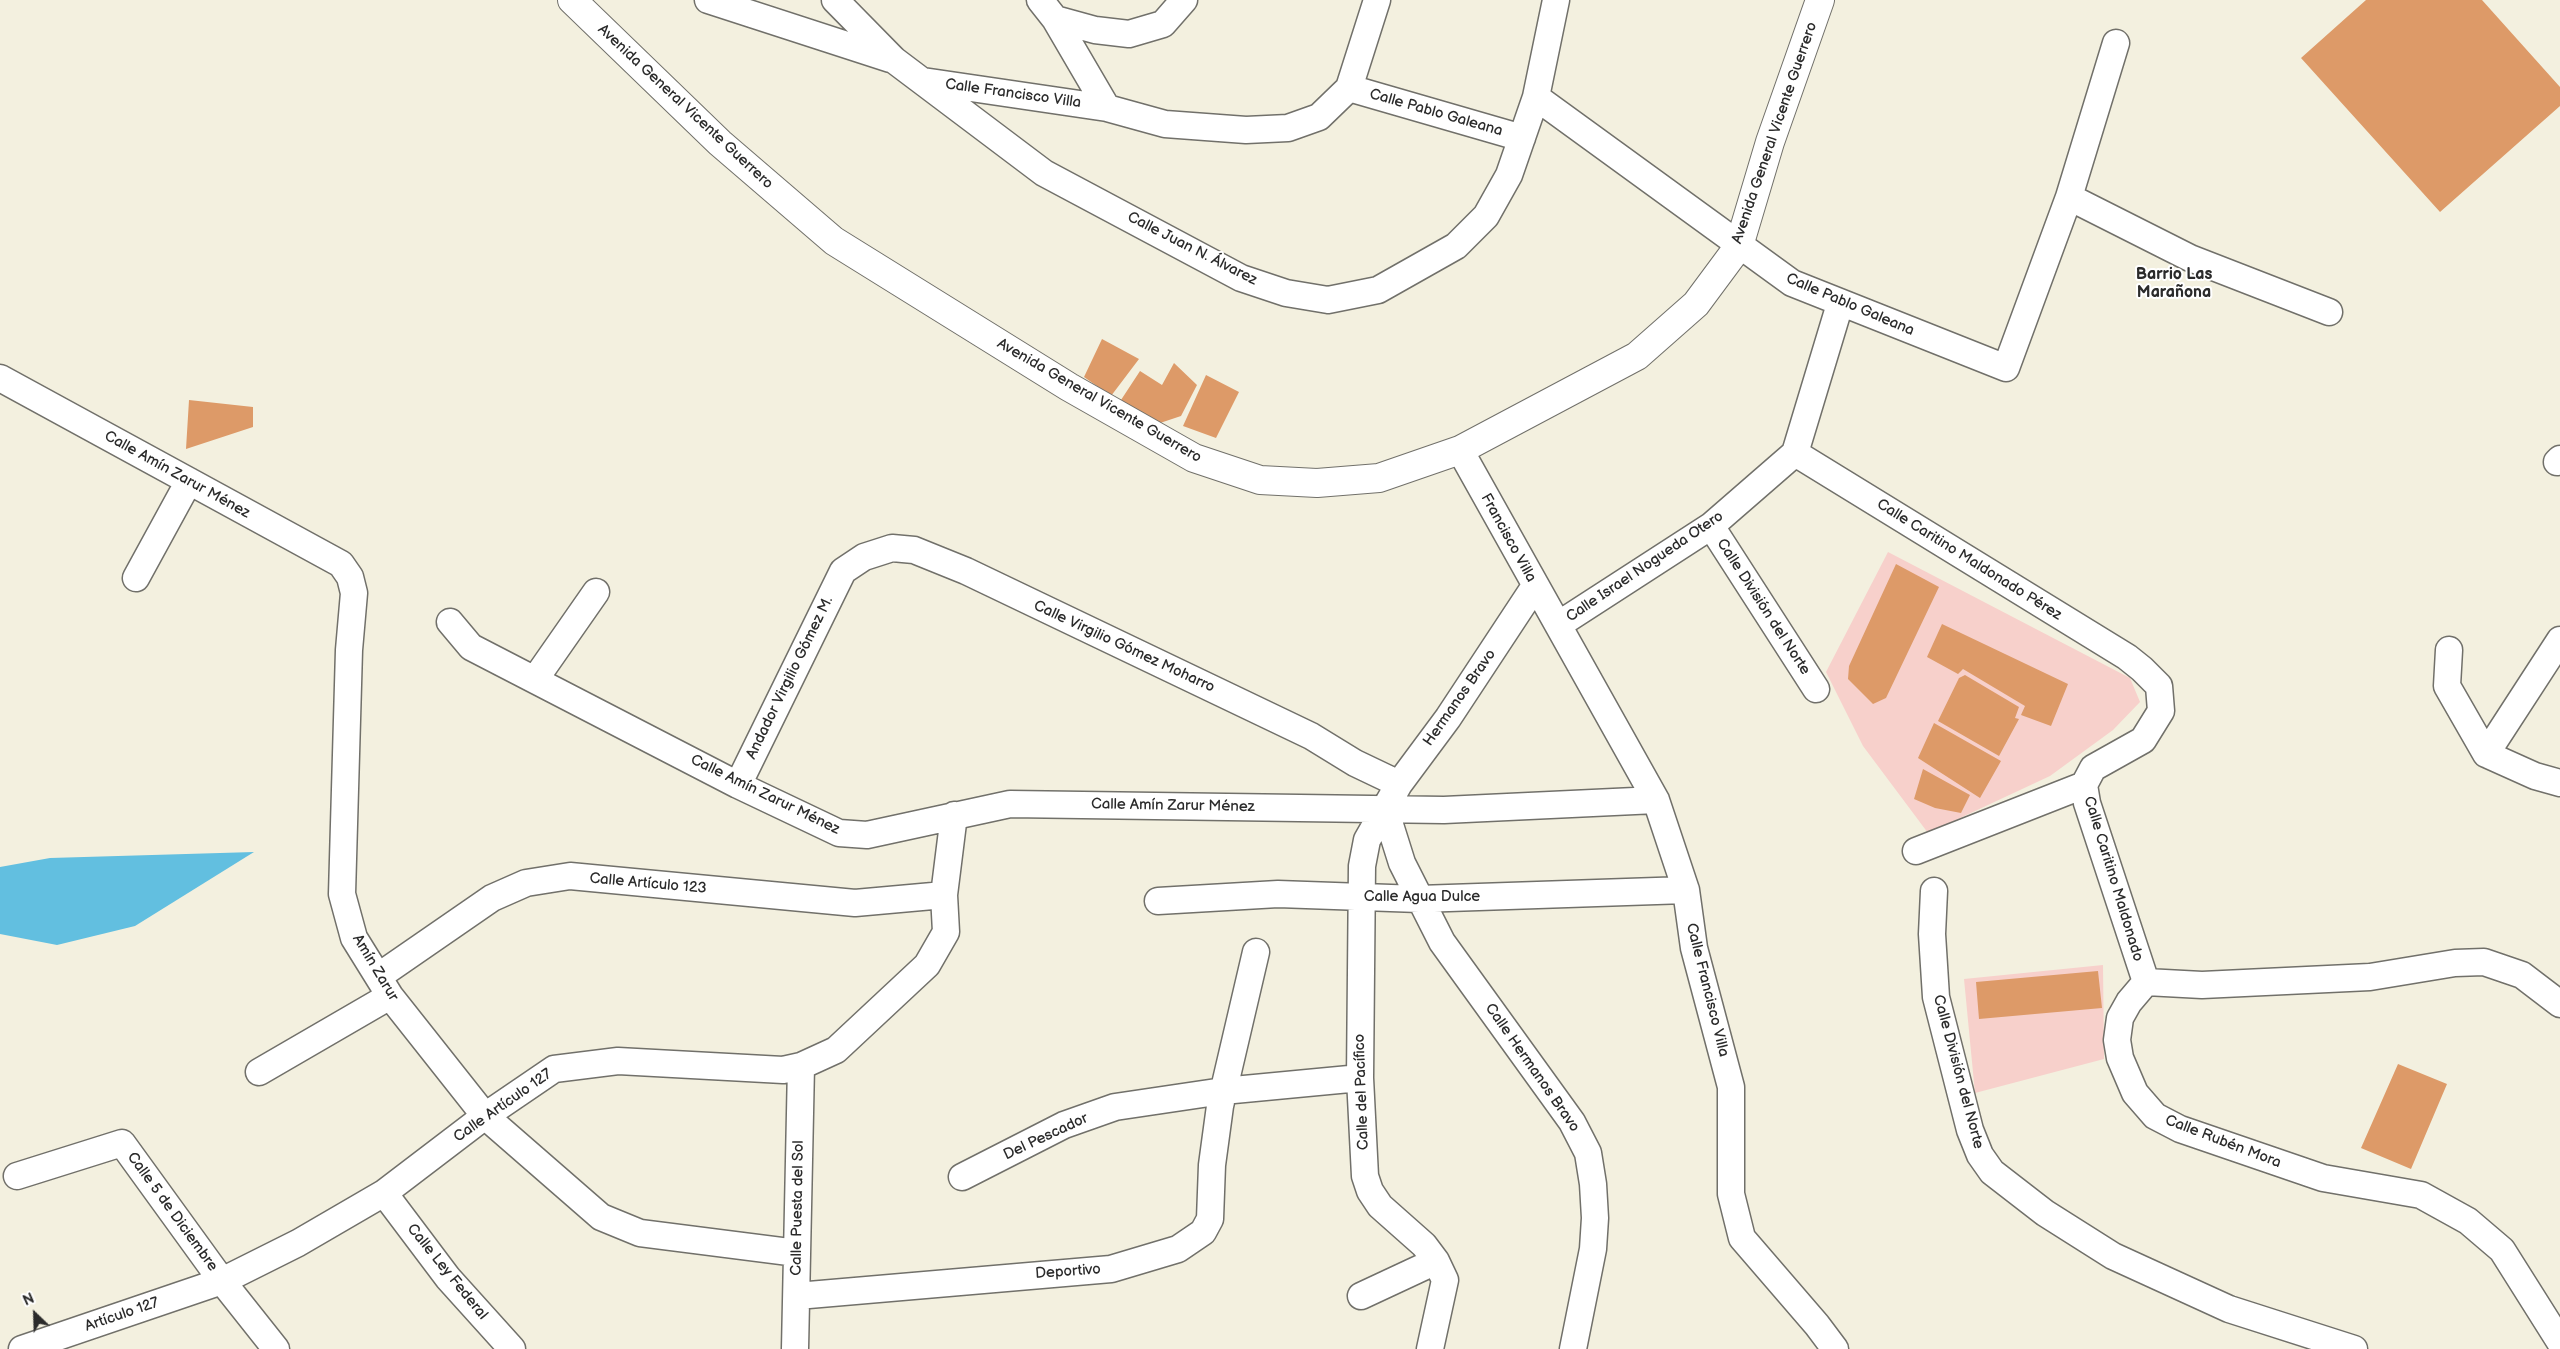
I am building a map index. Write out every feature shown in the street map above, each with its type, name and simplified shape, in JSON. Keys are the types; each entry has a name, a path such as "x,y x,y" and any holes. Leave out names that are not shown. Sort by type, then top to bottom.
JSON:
{"street":[{"name":"Avenida General Vicente Guerrero","path":"572,0 720,143 834,241 1069,387 1194,458 1260,480 1317,483 1379,478 1460,450 1637,356 1696,304 1739,246 1770,142 1820,0"},
{"path":"708,0 894,60"},
{"name":"Calle Juan N. Álvarez","path":"835,0 894,60 1053,177 1241,278 1286,293 1328,300 1378,290 1456,246 1486,216 1509,176 1536,97 1556,0"},
{"path":"1048,10 1095,30 1129,34 1163,24 1184,0"},
{"name":"Calle Francisco Villa","path":"919,80 1107,108 1165,124 1246,130 1288,128 1318,117 1349,88 1377,0"},
{"name":"Calle Francisco Villa","path":"1048,10 1107,108"},
{"path":"2116,43 2069,197 2190,258 2329,312"},
{"name":"Calle Pablo Galeana","path":"1349,88 1522,138"},
{"name":"Calle Pablo Galeana","path":"1536,97 1792,283 1840,304 2006,368 2069,197"},
{"path":"1795,453 1840,304"},
{"name":"Calle Amín Zarur Ménez","path":"0,378 341,564 350,577"},
{"name":"Francisco Villa","path":"1460,450 1558,625"},
{"name":"Calle Israel Nogueda Otero","path":"1558,625 1711,526 1795,453"},
{"name":"Calle Caritino Maldonado Pérez","path":"1795,453 2142,669"},
{"path":"136,578 188,481"},
{"name":"Calle División del Norte","path":"1711,526 1816,689"},
{"name":"Calle Virgilio Gómez Moharro","path":"843,571 864,557 892,548 914,550 966,571 1311,736 1355,763 1399,784"},
{"name":"Andador Virgilio Gómez M.","path":"738,784 843,571"},
{"name":"Amín Zarur","path":"350,577 354,593 349,650 342,894 354,938 384,986 485,1116 601,1217 640,1233 797,1253"},
{"name":"Hermanos Bravo","path":"1385,809 1399,784 1448,718 1535,586"},
{"path":"536,678 596,592"},
{"name":"Calle Amín Zarur Ménez","path":"450,622 471,647 536,678 738,784 839,833 867,835 1010,804 1444,810 1656,800"},
{"name":"Calle Francisco Villa","path":"1558,625 1656,800 1686,890 1694,948 1731,1087 1731,1194 1742,1238 1817,1325 1835,1349"},
{"path":"2486,754 2560,640"},
{"path":"2449,650 2447,686 2486,754 2535,776 2560,783"},
{"name":"Calle Caritino Maldonado","path":"2142,669 2158,686 2162,711 2143,740 2093,768 2084,785 2087,802 2146,982"},
{"path":"1916,851 2084,785"},
{"name":"Calle del Pacífico","path":"1385,809 1367,840 1362,866 1360,1078 1365,1176 1370,1191 1380,1206 1424,1245 1436,1261 1445,1280 1430,1349"},
{"name":"Calle Hermanos Bravo","path":"1385,809 1402,862 1419,900 1442,942 1572,1122 1588,1153 1593,1184 1595,1218 1592,1249 1573,1349"},
{"path":"944,895 954,815"},
{"name":"Calle Artículo 123","path":"259,1072 384,986 492,898 526,884 570,876 855,903 944,895"},
{"name":"Calle Agua Dulce","path":"1158,901 1278,894 1419,900 1686,890"},
{"name":"Calle División del Norte","path":"1934,891 1932,934 1936,997 1970,1130 1980,1155 1992,1172 2045,1214 2114,1256 2229,1309 2354,1349"},
{"name":"Calle Artículo 127","path":"222,1281 298,1243 384,1193 485,1116 554,1069 618,1061 783,1070 801,1066 836,1050 927,965 946,932 944,895"},
{"name":"Deportivo","path":"797,1296 1111,1269 1178,1249 1203,1232 1210,1220 1212,1165 1222,1098 1256,952"},
{"path":"2146,982 2202,985 2370,977 2455,963 2484,962 2522,975 2560,1004"},
{"name":"Calle Rubén Mora","path":"2146,982 2129,1002 2120,1018 2117,1040 2120,1058 2135,1093 2155,1116 2180,1129 2323,1178 2421,1195 2468,1221 2502,1250 2560,1342"},
{"name":"Calle Puesta del Sol","path":"795,1349 801,1066"},
{"path":"1222,1098 1360,1078"},
{"name":"Del Pescador","path":"962,1177 1064,1125 1115,1107 1222,1098"},
{"name":"Calle 5 de Diciembre","path":"17,1176 122,1143 222,1281 276,1349"},
{"name":"Calle Ley Federal","path":"384,1193 448,1278 512,1349"},
{"path":"1361,1296 1436,1261"},
{"name":"Artículo 127","path":"22,1349 222,1281"}],"shaded area":[{"path":"1888,552 2130,678 2140,702 2113,730 2050,776 1928,833 1863,746 1826,672"},
{"path":"2103,965 2104,1059 1975,1093 1964,979"}],"water":[{"path":"254,852 135,926 57,945 0,934 0,867 50,858"}],"building":[{"path":"2366,0 2482,0 2560,87 2560,106 2440,212 2301,58"},
{"path":"1102,339 1139,359 1111,396 1084,377"},
{"path":"1174,363 1197,385 1181,416 1154,425 1121,400 1140,371 1162,385"},
{"path":"1206,375 1239,392 1216,438 1183,426"},
{"path":"189,400 253,407 253,427 186,449"},
{"path":"1896,564 1939,587 1886,698 1873,704 1848,679 1849,666"},
{"path":"1942,624 2068,684 2051,726 2021,715 2025,706 1963,669 1958,674 1927,657"},
{"path":"1965,675 2019,707 2015,718 2019,719 1999,756 1938,721 1959,678"},
{"path":"1934,723 2001,761 1980,798 1918,758"},
{"path":"1923,769 1970,795 1961,813 1935,808 1914,799"},
{"path":"2098,971 2102,1008 1979,1019 1976,982"},
{"path":"2398,1064 2447,1084 2411,1169 2361,1148"}],"district":[{"name":"Barrio Las Marañona","path":"2174,284"}]}
